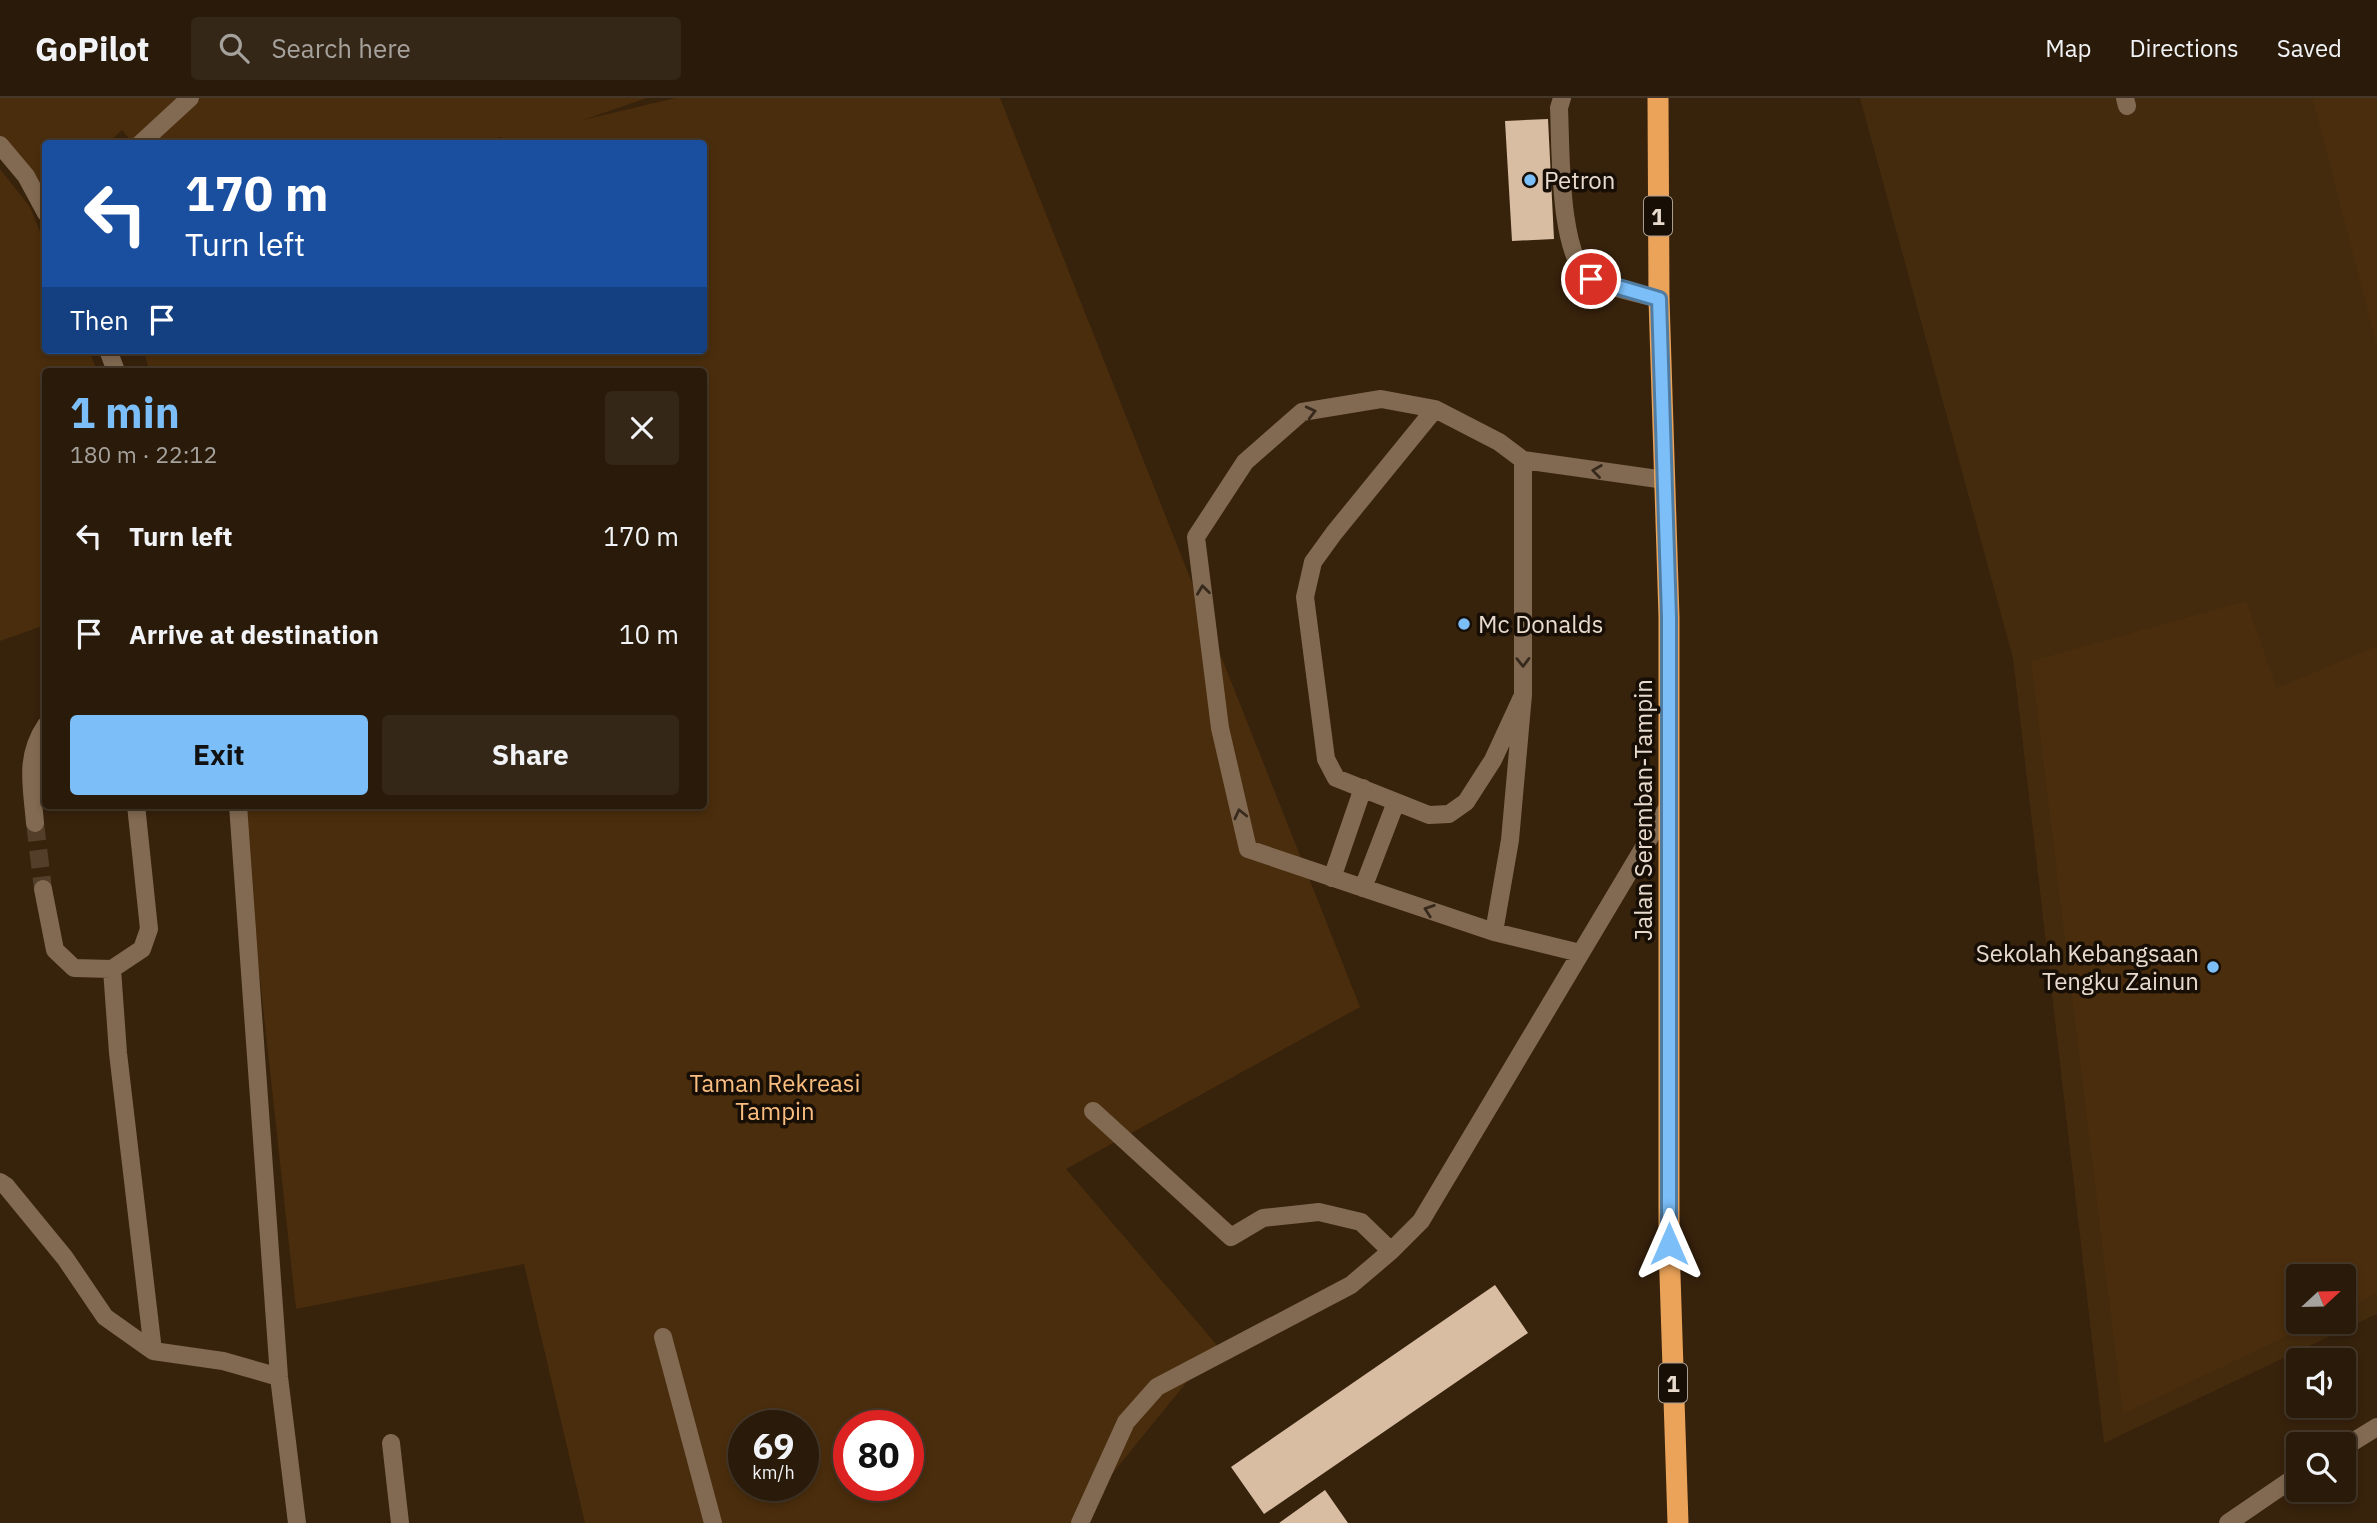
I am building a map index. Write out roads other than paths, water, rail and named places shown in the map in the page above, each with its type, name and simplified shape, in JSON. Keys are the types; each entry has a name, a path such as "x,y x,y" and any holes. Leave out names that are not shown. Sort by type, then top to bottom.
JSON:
{"highway":[{"name":"Jalan Seremban-Tampin","path":"1658,98 1659,299 1669,617 1669,1244 1678,1523"}],"street":[{"path":"144,140 190,98"},
{"path":"1562,98 1559,108 1566,232 1575,259 1591,279 1659,299"},
{"path":"0,145 26,176 42,206"},
{"path":"1580,953 1494,932 1248,849 1220,728 1196,537 1245,462 1302,412 1381,399 1435,409 1499,442 1523,460 1665,480"},
{"path":"1435,409 1313,562 1305,597 1326,760 1336,778 1429,815 1448,814 1466,802 1493,760 1523,695"},
{"path":"1494,932 1510,840 1523,695 1523,460"},
{"path":"35,823 31,764 34,741 42,730"},
{"path":"1332,878 1363,788"},
{"path":"1363,888 1396,802"},
{"path":"1080,1523 1126,1422 1157,1387 1351,1285 1421,1221 1669,805"},
{"path":"43,888 55,950 74,968 112,969 142,949 149,929 136,809"},
{"path":"238,809 279,1377 297,1523"},
{"path":"112,969 118,1053 153,1351"},
{"path":"1093,1111 1231,1237 1263,1218 1318,1212 1361,1222 1391,1251"},
{"path":"0,1182 65,1258 105,1317 153,1351 223,1361 279,1377"},
{"path":"663,1337 713,1523"},
{"path":"2356,1440 2377,1427"},
{"path":"391,1443 400,1523"},
{"path":"2228,1523 2286,1483"}],"tunnel":[{"path":"35,823 43,889"}],"place":[{"name":"Petron","path":"1530,180"},
{"name":"Mc Donalds","path":"1464,624"},
{"name":"Sekolah Kebangsaan Tengku Zainun","path":"2213,967"}],"park label":[{"name":"Taman Rekreasi Tampin","path":"775,1097"}]}
